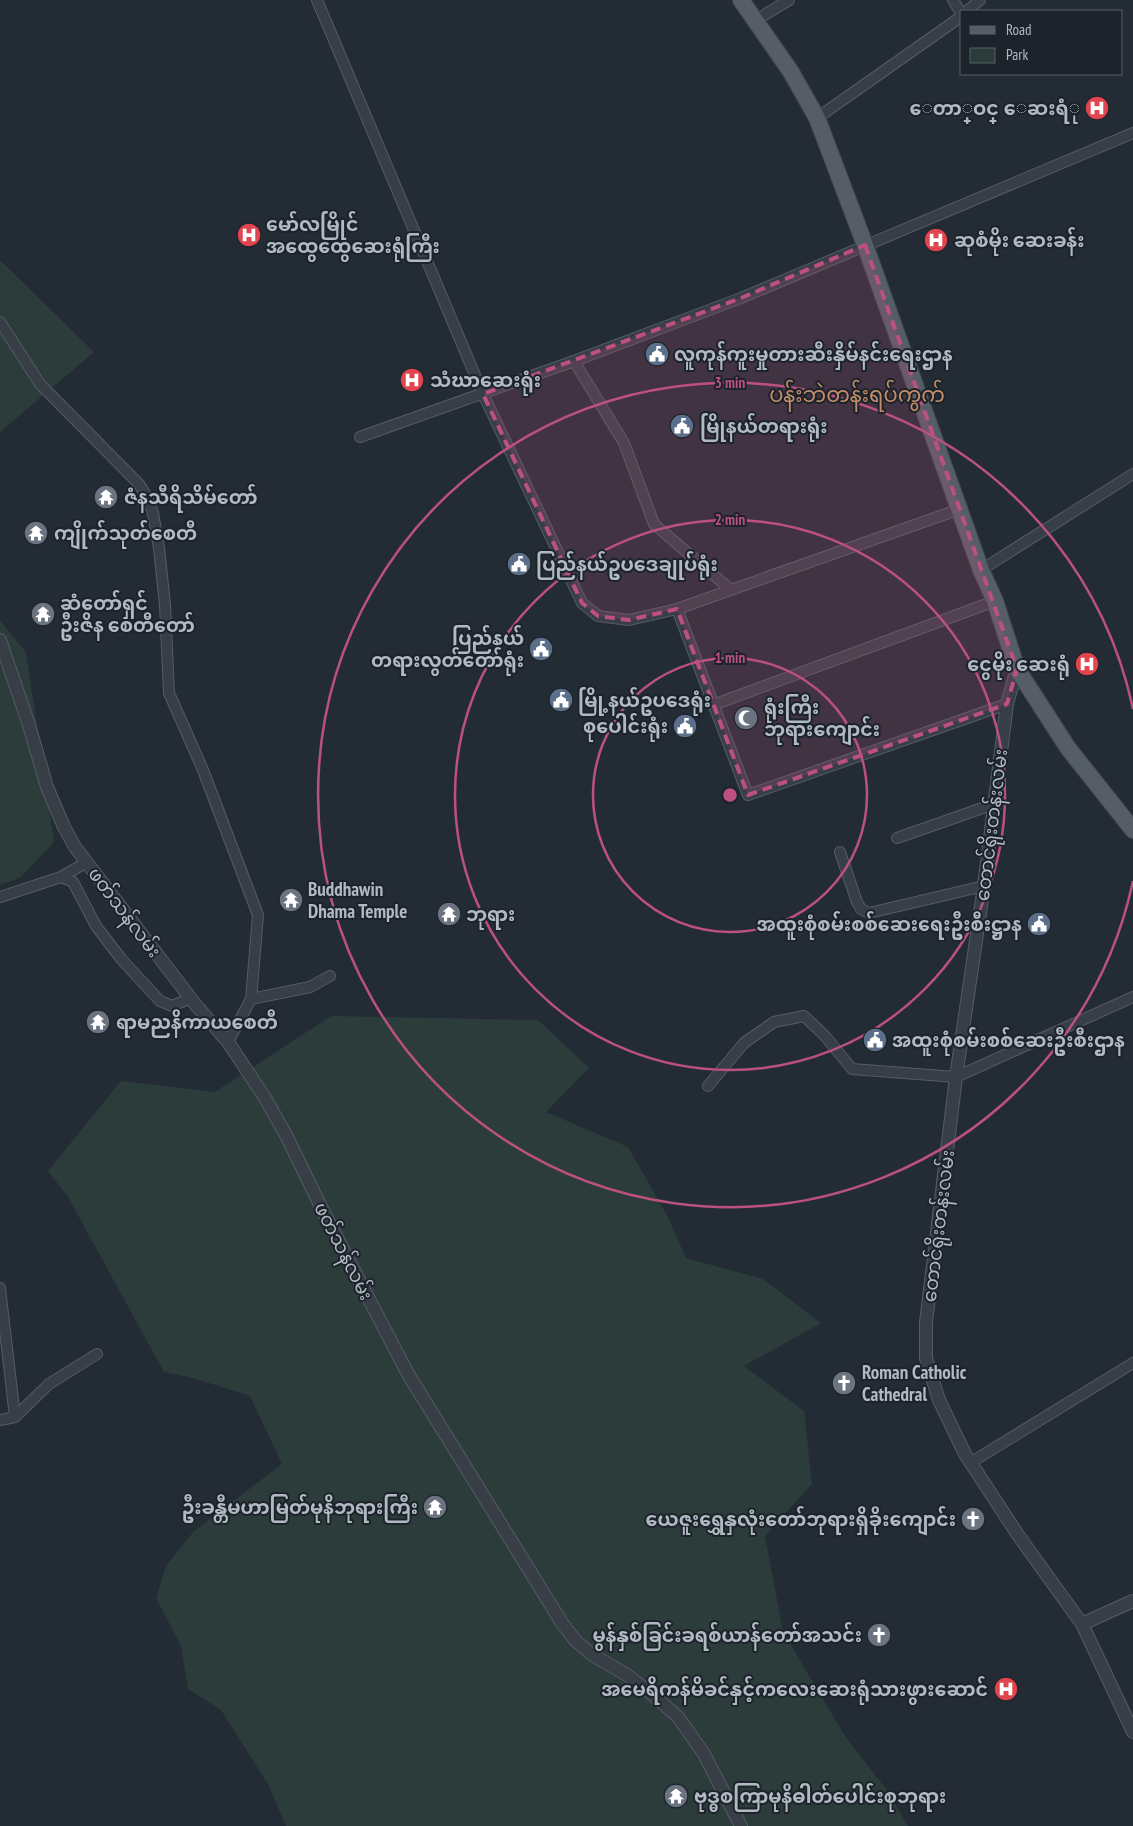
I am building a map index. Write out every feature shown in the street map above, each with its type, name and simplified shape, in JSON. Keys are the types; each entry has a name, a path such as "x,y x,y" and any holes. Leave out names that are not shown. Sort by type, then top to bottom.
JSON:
{"main road":[{"path":"741,0 791,72 817,118 865,245 1017,669 1068,748 1133,830"}],"street":[{"path":"317,0 483,394 582,603 598,616 629,620 677,609 960,509"},
{"path":"756,20 789,0"},
{"path":"953,0 960,12"},
{"path":"968,10 980,0"},
{"path":"817,118 960,17"},
{"path":"360,437 574,361 741,298 1133,133"},
{"path":"0,322 40,384 139,484 147,496 153,513 160,548 169,693 203,770 258,915 251,1000 228,1042"},
{"path":"574,361 624,443 654,524 732,590"},
{"path":"981,570 1133,474"},
{"path":"713,704 994,601"},
{"path":"677,609 748,795 1007,704"},
{"name":"ဖတ်သန်လမ်း","path":"0,640 29,725 46,787 75,846 191,998 228,1042 265,1098 288,1137 408,1374 562,1623 575,1640 590,1654 627,1675 678,1718 704,1754 741,1826"},
{"name":"တောင်ရိုးတန်းလမ်း","path":"1017,669 1007,704 984,886 956,1077 926,1322 926,1358 939,1400 970,1463 1018,1535 1082,1624 1133,1732"},
{"path":"897,838 994,804"},
{"path":"840,852 861,909 869,913 984,886"},
{"path":"0,897 61,877 87,862"},
{"path":"61,877 73,882 96,926 122,960 160,1001 172,1006 191,998"},
{"path":"251,1000 310,987 330,976"},
{"path":"708,1086 744,1044 774,1022 804,1016 825,1036 852,1069 956,1077 1133,997"},
{"path":"0,1288 16,1417"},
{"path":"0,1420 16,1417 49,1384 97,1354"},
{"path":"970,1463 1133,1363"},
{"path":"1082,1624 1133,1601"}],"highlighted area":[{"path":"865,245 1017,669 1007,704 748,795 677,609 629,620 598,616 582,603 483,394 741,298"}],"green space":[{"path":"0,260 94,352 0,432"},
{"path":"0,621 26,652 54,842 21,877 0,885"},
{"path":"331,1016 538,1020 589,1068 546,1112 628,1147 667,1215 686,1258 763,1279 821,1323 744,1366 804,1411 812,1484 765,1536 783,1632 845,1736 886,1789 908,1826 286,1826 268,1784 221,1710 188,1689 181,1646 156,1598 166,1566 194,1531 282,1464 250,1396 193,1378 164,1372 68,1197 48,1171 121,1081 215,1092"}],"place":[{"name":"ေတာ္ဝင္ ေဆးရံု","path":"1097,108"},
{"name":"မော်လမြိုင် အထွေထွေဆေးရုံကြီး","path":"249,235"},
{"name":"ဆုစံမိုး ဆေးခန်း","path":"936,240"},
{"name":"လူကုန်ကူးမှုတားဆီးနှိမ်နင်းရေးဌာန","path":"657,354"},
{"name":"သံဃာဆေးရုံး","path":"412,380"},
{"name":"မြိုနယ်တရားရုံး","path":"682,426"},
{"name":"ဇံနသီရိသိမ်တော်","path":"106,497"},
{"name":"ကျိုက်သုတ်စေတီ","path":"36,533"},
{"name":"ပြည်နယ်ဥပဒေချုပ်ရုံး","path":"519,564"},
{"name":"ဆံတော်ရှင် ဦးဇိန စေတီတော်","path":"43,614"},
{"name":"ပြည်နယ် တရားလွတ်တော်ရုံး","path":"541,649"},
{"name":"ငွေမိုး ဆေးရုံ","path":"1087,664"},
{"name":"မြို့နယ်ဥပဒေရုံး","path":"561,700"},
{"name":"ရုံးကြီး ဘုရားကျောင်း","path":"746,718"},
{"name":"စုပေါင်းရုံး","path":"685,726"},
{"name":"Buddhawin Dhama Temple","path":"291,900"},
{"name":"ဘုရား","path":"449,914"},
{"name":"အထူးစုံစမ်းစစ်ဆေးရေးဦးစီးဋ္ဌာန","path":"1039,924"},
{"name":"ရာမညနိကာယစေတီ","path":"98,1022"},
{"name":"အထူးစုံစမ်းစစ်ဆေးဦးစီးဌာန","path":"875,1040"},
{"name":"Roman Catholic Cathedral","path":"844,1383"},
{"name":"ဦးခန္တီမဟာမြတ်မုနိဘုရားကြီး","path":"435,1507"},
{"name":"ယေဇူးရွှေနှလုံးတော်ဘုရားရှိခိုးကျောင်း","path":"973,1519"},
{"name":"မွန်နှစ်ခြင်းခရစ်ယာန်တော်အသင်း","path":"879,1635"},
{"name":"အမေရိကန်မိခင်နှင့်ကလေးဆေးရုံသားဖွားဆောင်","path":"1006,1689"},
{"name":"ဗုဒ္ဓစကြာမုနိဓါတ်ပေါင်းစုဘုရား","path":"676,1796"}],"district":[{"name":"ပန်းဘဲတန်းရပ်ကွက်","path":"857,394"}]}
